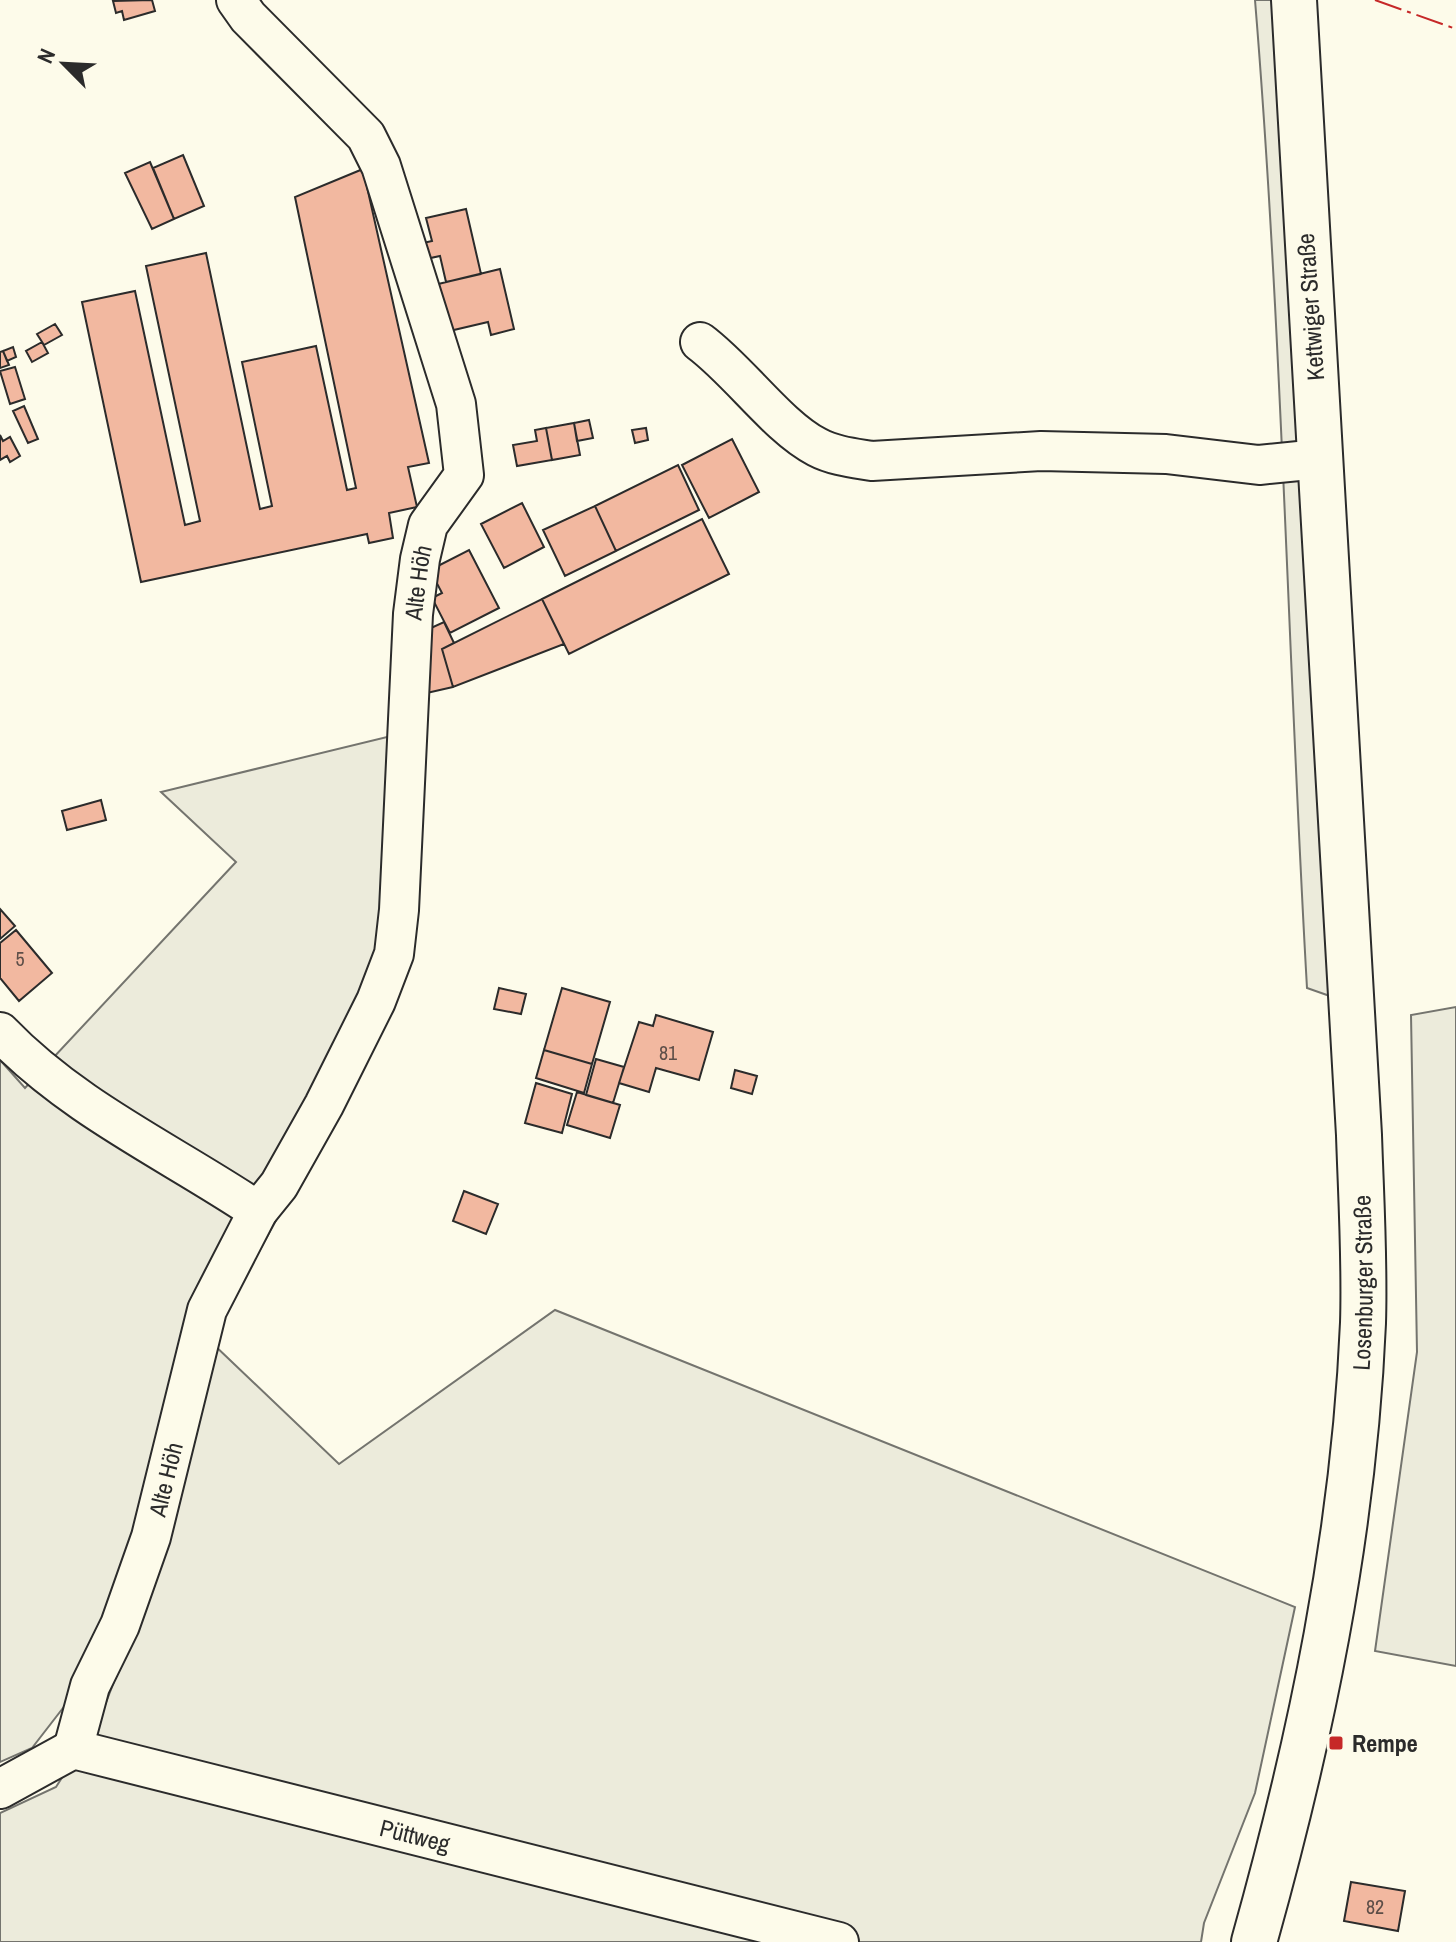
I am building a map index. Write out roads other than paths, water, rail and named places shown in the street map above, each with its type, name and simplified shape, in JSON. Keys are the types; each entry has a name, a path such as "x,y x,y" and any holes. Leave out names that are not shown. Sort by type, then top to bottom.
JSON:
{"main road":[{"name":"Kettwiger Straße","path":"1294,0 1329,615"},
{"name":"Losenburger Straße","path":"1254,1942 1287,1825 1320,1675 1341,1555 1355,1438 1363,1320 1359,1135 1329,615"}],"lane":[{"name":"Alte Höh","path":"73,1749 90,1686 120,1625 151,1537 207,1310 258,1211 279,1185 324,1105 376,1001 394,954 399,910 413,614 420,559 428,525 464,475 456,404 381,166 366,136 248,17 236,0"},
{"path":"700,342 726,362 816,446 844,457 872,461 1041,451 1166,454 1259,465 1319,459"},
{"path":"0,1032 33,1066 75,1100 204,1174 258,1211"},
{"path":"0,1789 73,1749"},
{"name":"Püttweg","path":"73,1749 839,1942"}],"place":[{"name":"Rempe","path":"1336,1743"}]}
